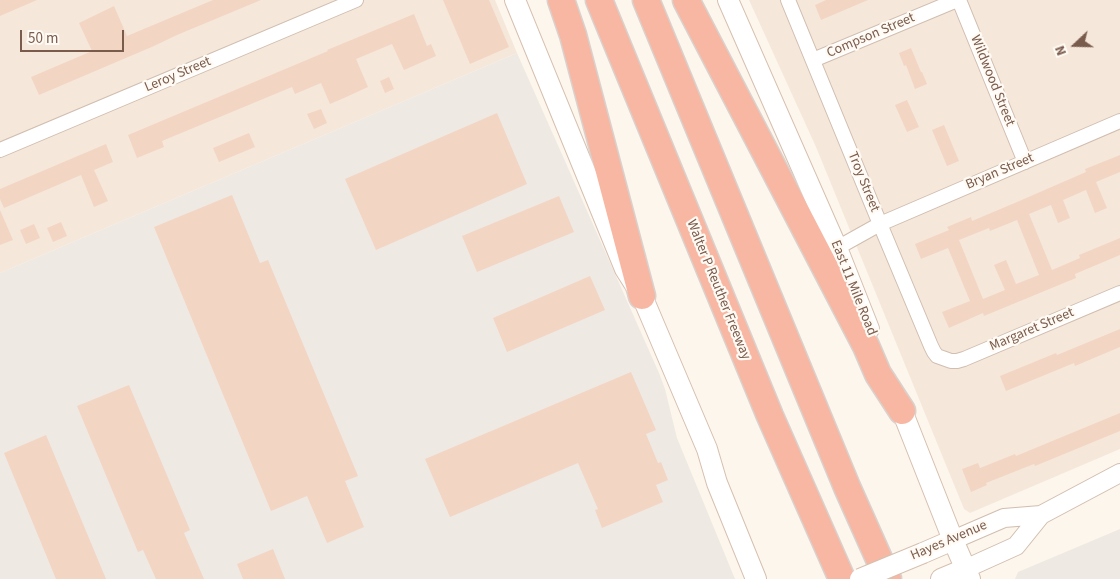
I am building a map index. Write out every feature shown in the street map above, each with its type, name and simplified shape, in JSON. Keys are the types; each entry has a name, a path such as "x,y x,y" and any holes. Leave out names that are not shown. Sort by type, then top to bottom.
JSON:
{"highway":[{"path":"561,0 573,35 642,296"},
{"name":"Walter P Reuther Freeway","path":"598,0 770,416 842,579"},
{"path":"646,0 847,487 888,579"},
{"path":"686,0 866,346 878,374 902,411"}],"main road":[{"path":"515,0 626,269 642,296 707,449 717,483 756,579"},
{"name":"East 11 Mile Road","path":"728,0 836,248 968,574"},
{"name":"Hayes Avenue","path":"860,579 953,540"},
{"name":"Hayes Avenue","path":"941,579 968,574"}],"street":[{"name":"Leroy Street","path":"0,150 356,0"},
{"name":"Troy Street","path":"788,0 931,346 937,356 944,359"},
{"name":"Compson Street","path":"813,60 958,0"},
{"name":"Wildwood Street","path":"958,0 1025,162"},
{"name":"Bryan Street","path":"836,248 880,224 1120,121"},
{"name":"Margaret Street","path":"944,359 957,361 964,359 1120,293"},
{"name":"Hayes Avenue","path":"968,574 1016,546 1041,515 1120,473"},
{"name":"Hayes Avenue","path":"953,540 1004,518 1041,515"}],"shaded area":[{"path":"0,0 495,0 517,53 0,273"},
{"path":"749,0 1120,0 1120,449 970,513 964,509 816,147"},
{"path":"517,53 659,373 665,389 677,438 735,579 0,579 0,273"},
{"path":"1120,529 1120,579 1015,579 1018,572"}],"building":[{"path":"0,0 37,0 0,16"},
{"path":"213,0 261,0 39,95 31,77 92,51 79,23 114,6 127,36"},
{"path":"443,0 489,0 509,47 470,64"},
{"path":"826,0 868,0 821,20 815,5"},
{"path":"414,14 427,46 431,44 436,56 404,70 392,44 356,59 368,87 344,98 330,104 321,83 295,94 292,87 162,141 164,147 137,158 128,135"},
{"path":"911,48 927,84 915,89 906,65 904,66 899,53"},
{"path":"389,77 394,89 385,93 380,81"},
{"path":"907,100 919,127 907,132 895,105"},
{"path":"321,109 327,123 314,129 307,114"},
{"path":"497,113 527,184 376,250 345,179"},
{"path":"944,125 959,161 947,166 932,130"},
{"path":"249,133 255,147 219,162 213,148"},
{"path":"106,144 113,162 94,170 108,201 94,207 81,175 4,208 0,199 0,189"},
{"path":"1120,155 1120,172 1096,182 1107,208 1095,213 1086,190 1063,200 1070,218 1058,223 1051,205 1029,214 1052,270 1080,258 1079,255 1120,238 1120,255 1075,274 1076,278 984,316 983,313 949,328 942,312 970,301 948,248 921,259 915,244 949,230 947,227 971,217 972,221 1086,172 1085,169","holes":["1017,220 1039,275 1016,284 1006,260 994,265 1005,290 983,299 959,240 989,228 990,231"]},
{"path":"232,195 260,263 268,260 358,476 345,481 364,527 327,543 307,496 271,511 154,227"},
{"path":"559,196 574,232 477,272 462,236"},
{"path":"0,210 13,240 0,245"},
{"path":"61,222 67,236 53,242 47,228"},
{"path":"34,224 40,238 26,244 20,230"},
{"path":"590,276 605,310 507,352 493,318"},
{"path":"1120,329 1120,347 1075,366 1074,363 1006,391 1000,376"},
{"path":"631,372 656,430 646,434 658,463 661,462 668,480 656,485 663,502 602,528 595,510 598,509 578,463 450,517 425,459"},
{"path":"129,385 190,530 184,533 204,579 156,579 143,550 138,552 77,406"},
{"path":"1120,413 1120,431 1035,466 1034,464 986,483 987,485 971,492 962,469 978,463 980,468 1015,454 1016,456"},
{"path":"46,435 106,579 56,579 4,453"},
{"path":"273,549 285,579 243,579 237,564"}]}
